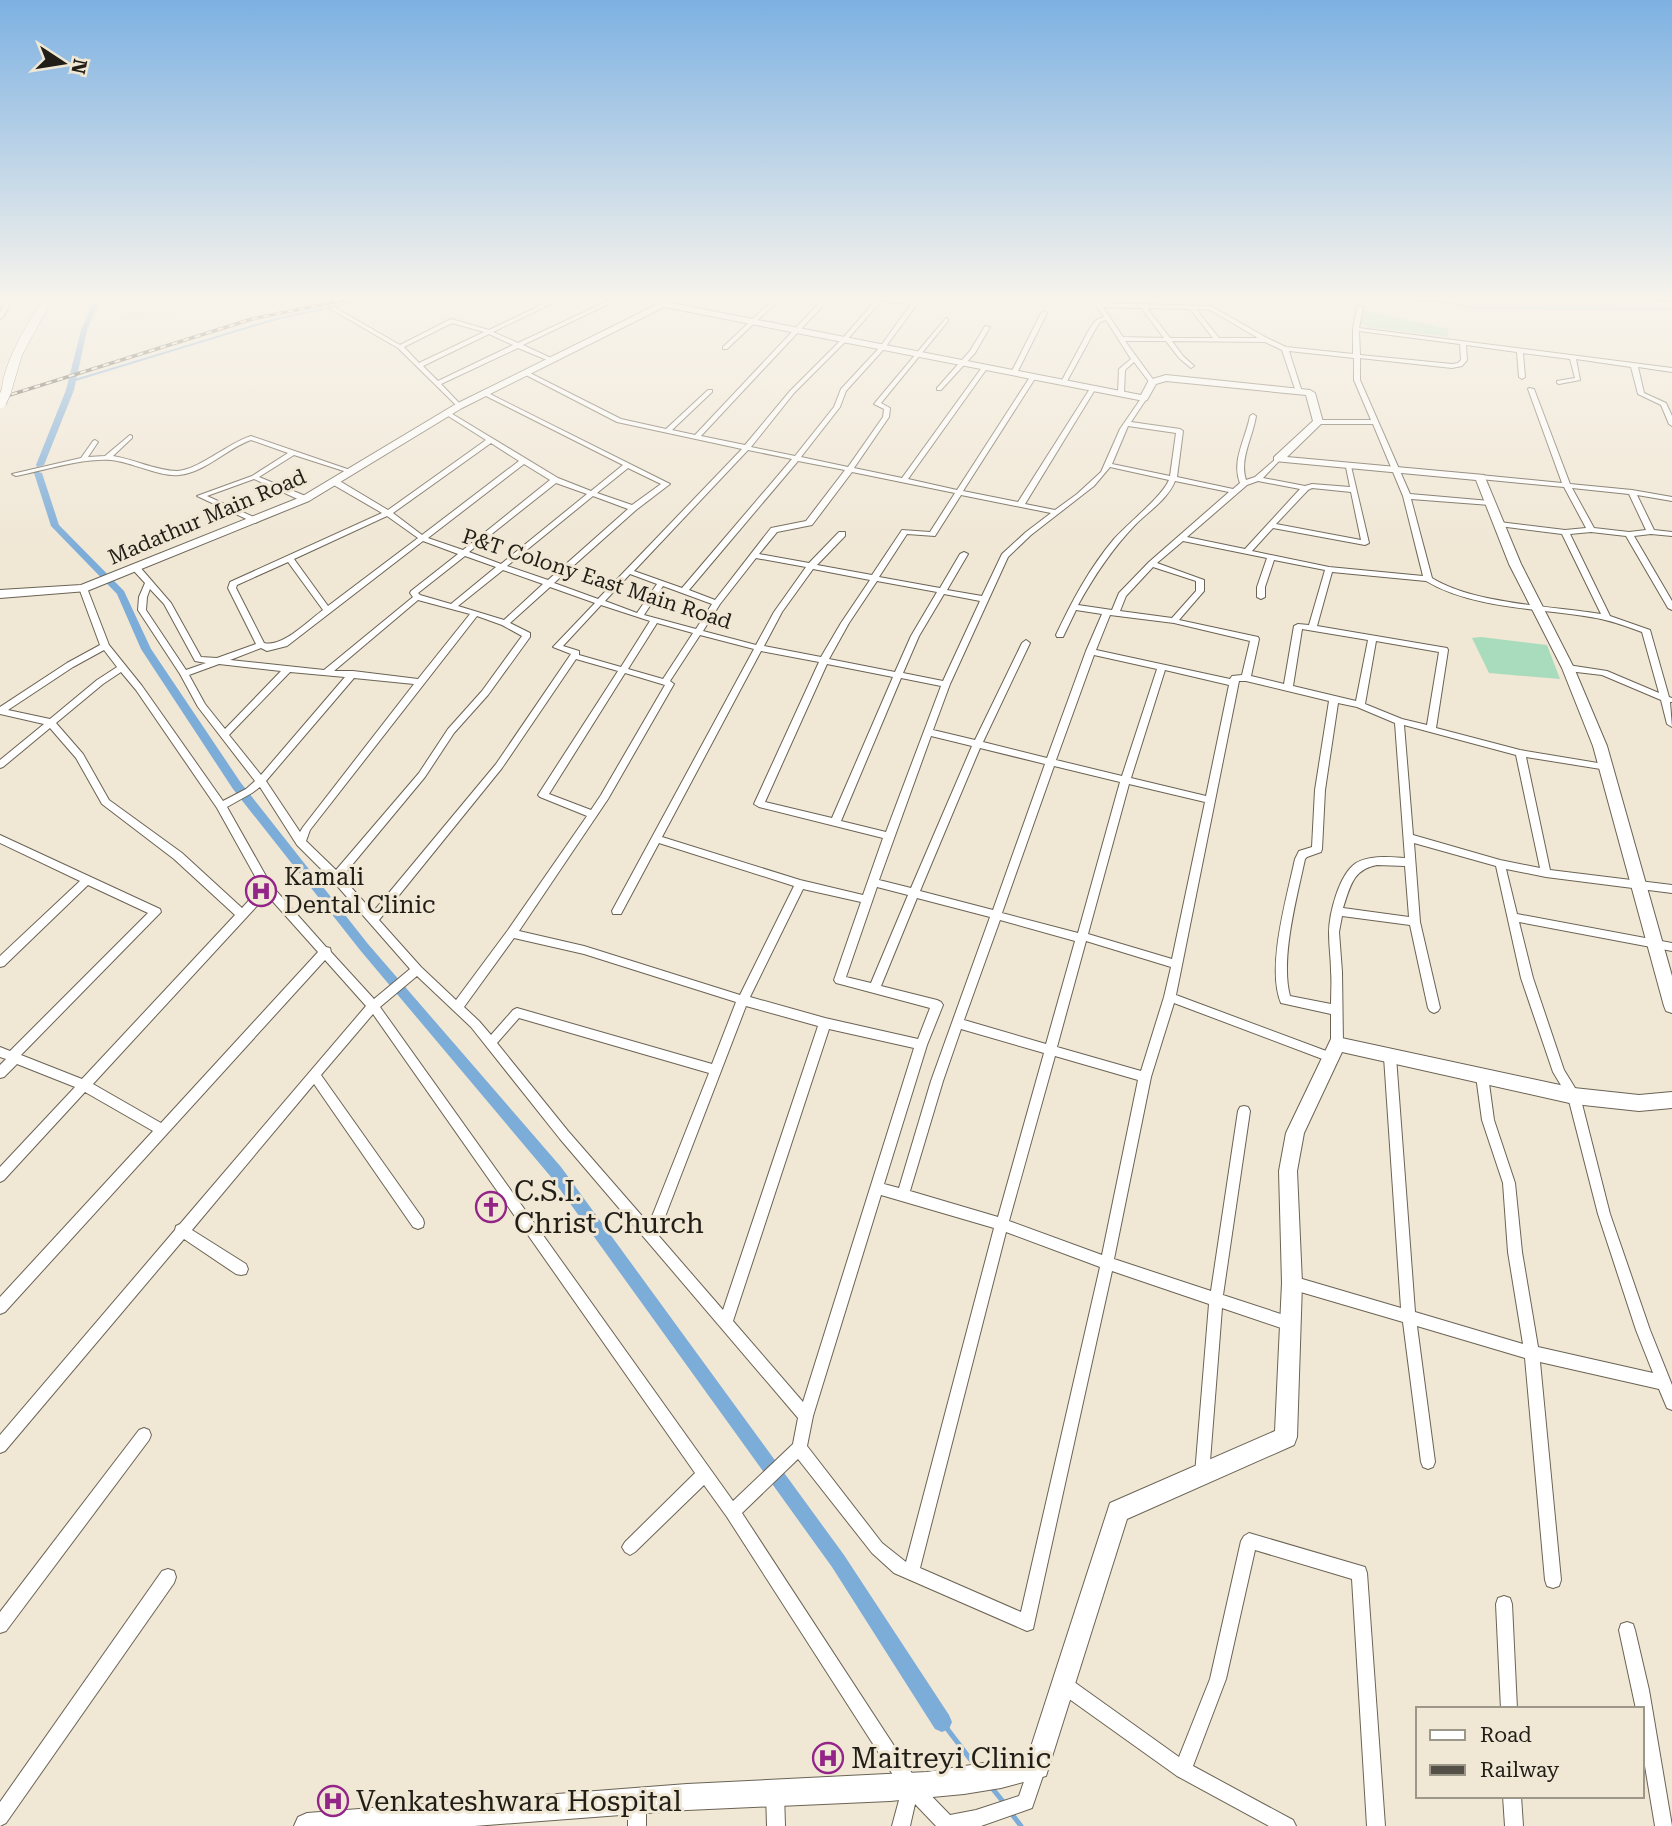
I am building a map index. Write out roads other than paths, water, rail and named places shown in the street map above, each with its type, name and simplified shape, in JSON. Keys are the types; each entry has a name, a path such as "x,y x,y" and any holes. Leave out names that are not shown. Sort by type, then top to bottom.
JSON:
{"main road":[{"path":"0,405 7,383"}],"street":[{"name":"Madathur Main Road","path":"0,594 89,586 255,521 305,499 459,406 505,383"},
{"path":"546,383 619,421 1054,512"},
{"path":"696,438 747,383"},
{"path":"373,920 499,766 576,653 557,647 746,448 801,383"},
{"path":"682,592 796,459 837,407 843,390 849,383"},
{"path":"665,682 718,603 774,530 808,523 851,468 886,417 887,408 877,404 895,383"},
{"path":"939,389 944,383"},
{"path":"903,481 973,383"},
{"path":"889,836 759,804 824,660 874,579 905,533 932,534 1029,383"},
{"path":"1070,383 1144,398"},
{"path":"1121,383 1121,393"},
{"path":"732,1512 799,1448 806,1416 921,1045 937,1005 840,980 927,732 1005,556 1016,543 1089,487 1109,466 1127,424 1151,383"},
{"path":"1221,383 1310,393 1318,422"},
{"path":"1296,383 1299,392"},
{"path":"1358,383 1407,496 1428,579 1435,586 1453,591 1606,618 1646,631 1668,699 1672,724"},
{"path":"1638,383 1641,394 1664,404 1672,424"},
{"path":"437,384 459,406"},
{"path":"1021,504 1093,388"},
{"path":"1531,388 1567,485 1591,530"},
{"path":"667,432 710,391"},
{"path":"484,393 666,484 633,508 505,623"},
{"path":"447,413 522,462 555,480 633,508"},
{"path":"1244,483 1240,477 1240,468 1252,431 1253,416"},
{"path":"1258,479 1318,422 1375,422"},
{"path":"1060,635 1072,607 1107,551 1168,490 1173,478 1180,431 1127,424"},
{"path":"108,457 130,437"},
{"path":"16,474 108,457 139,462 177,474 193,468 240,441 251,438 352,472"},
{"path":"489,441 387,513 233,584 232,588 261,645 267,648 284,644 522,462"},
{"path":"82,461 95,442"},
{"path":"255,521 201,496 254,477 294,452"},
{"path":"1278,459 1567,485 1672,499"},
{"path":"453,606 628,465"},
{"path":"1109,466 1234,491"},
{"path":"1270,525 1365,543 1349,467"},
{"path":"254,477 305,499"},
{"path":"1480,477 1515,565 1568,668 1606,767 1672,1006"},
{"path":"903,1195 958,1023 1050,763 1090,651 1111,612 1122,595 1152,564 1244,483 1258,479 1305,488 1312,486 1354,490"},
{"path":"417,597 414,593 555,480"},
{"name":"P&T Colony East Main Road","path":"335,482 422,538 499,568 639,616 758,649 946,684"},
{"path":"1248,551 1305,488"},
{"path":"1632,492 1651,532"},
{"path":"1407,496 1490,503"},
{"path":"1499,524 1565,532 1591,530 1629,534 1672,534"},
{"path":"1565,532 1606,618"},
{"path":"617,911 778,612 811,566 842,534"},
{"path":"1629,534 1672,608"},
{"path":"1181,538 1329,569 1428,579"},
{"path":"835,822 915,636 964,554"},
{"path":"753,555 984,599"},
{"path":"1261,597 1261,587 1272,556"},
{"path":"289,558 328,612"},
{"path":"1152,564 1200,580 1200,591 1174,621"},
{"path":"133,569 167,603 198,659 420,682"},
{"path":"1312,628 1329,569"},
{"path":"628,571 718,603"},
{"path":"149,583 143,597 142,610 201,705 261,781 301,842 336,877 417,970 475,1024 651,1236 806,1416"},
{"path":"639,616 661,584"},
{"path":"89,586 105,646 123,667 221,806 267,888 373,1006 732,1512 911,1787 947,1826 1026,1802 1025,1770 1064,1685 1118,1511 1286,1437 1292,1283 1288,1171 1295,1133 1335,1051 1337,1010 1334,932 1337,911 1345,887 1357,866 1368,861 1408,862"},
{"path":"336,877 422,775 451,731 485,693 527,635 505,623 417,597"},
{"path":"328,671 417,597"},
{"path":"1072,607 1174,621 1255,639 1246,678"},
{"path":"301,842 306,829 475,613"},
{"path":"592,814 544,795 655,620"},
{"path":"1288,689 1298,626 1444,650 1431,730"},
{"path":"1360,705 1372,638"},
{"path":"874,989 977,745 1027,643"},
{"path":"184,674 261,645"},
{"path":"0,711 70,665 105,646"},
{"path":"1090,651 1234,683"},
{"path":"457,1007 512,933 592,814 670,684 574,656"},
{"path":"0,765 100,682 123,667"},
{"path":"911,1573 1050,1048 1125,782 1163,668"},
{"path":"1568,668 1604,673 1668,699"},
{"path":"224,735 288,669"},
{"path":"221,806 250,792 261,781 353,674"},
{"path":"799,1448 877,1548 900,1567 1027,1623 1107,1264 1145,1077 1170,997 1235,678 1246,678 1360,705 1399,722 1520,753 1606,767"},
{"path":"1334,700 1320,790 1317,849 1303,854 1300,859 1286,926 1281,985 1285,1000 1337,1010"},
{"path":"0,711 50,722 79,756 105,802 178,856 242,915"},
{"path":"1399,722 1408,862 1415,922 1434,1008"},
{"path":"927,732 1125,782 1209,800"},
{"path":"1520,753 1546,873"},
{"path":"1407,837 1500,864 1546,873 1672,889"},
{"path":"0,839 156,912 9,1055 0,1073"},
{"path":"656,839 800,884 867,900"},
{"path":"1500,864 1527,978 1559,1072 1574,1096 1604,1214 1643,1330 1672,1403"},
{"path":"0,963 86,881"},
{"path":"873,882 1177,965"},
{"path":"651,1236 743,1000 800,884"},
{"path":"0,1176 267,888"},
{"path":"1337,911 1415,922"},
{"path":"1512,917 1672,947"},
{"path":"512,933 584,950 825,1023 921,1045"},
{"path":"0,1307 326,951"},
{"path":"0,1446 373,1006 417,970"},
{"path":"1170,997 1335,1051 1390,1057 1574,1096 1639,1103 1672,1100"},
{"path":"490,1044 517,1013 714,1069"},
{"path":"726,1322 825,1023"},
{"path":"958,1023 1145,1077"},
{"path":"9,1055 83,1085 161,1129"},
{"path":"1390,1057 1409,1318 1429,1462"},
{"path":"315,1076 418,1223"},
{"path":"1482,1076 1488,1120 1509,1183 1515,1252 1532,1353 1553,1580"},
{"path":"1202,1474 1216,1300 1244,1111"},
{"path":"877,1188 1002,1224 1107,1264 1290,1324"},
{"path":"181,1230 241,1269"},
{"path":"1292,1283 1532,1353 1664,1383"},
{"path":"0,1625 144,1435"},
{"path":"630,1547 705,1474"},
{"path":"1183,1770 1218,1679 1249,1541 1359,1573 1376,1826"},
{"path":"0,1817 168,1577"},
{"path":"1504,1604 1509,1707"},
{"path":"1627,1630 1642,1690 1664,1826"},
{"path":"1064,1685 1183,1770 1287,1826"},
{"path":"307,1826 637,1814 775,1793 911,1787 1025,1770"},
{"path":"901,1826 911,1787"},
{"path":"775,1793 776,1826"},
{"path":"1512,1798 1514,1826"}],"waterway":[{"path":"40,465 72,383"},
{"path":"38,473 55,526 121,593 146,649 237,786 364,947 556,1172 838,1561 942,1722"},
{"path":"942,1722 977,1768"},
{"path":"992,1788 1005,1804"},
{"path":"1011,1813 1021,1826"}],"railway":[{"path":"0,398 47,383"}],"place":[{"name":"Kamali Dental Clinic","path":"261,891"},
{"name":"C.S.I. Christ Church","path":"491,1207"},
{"name":"Maitreyi Clinic","path":"828,1758"},
{"name":"Venkateshwara Hospital","path":"333,1801"}]}
